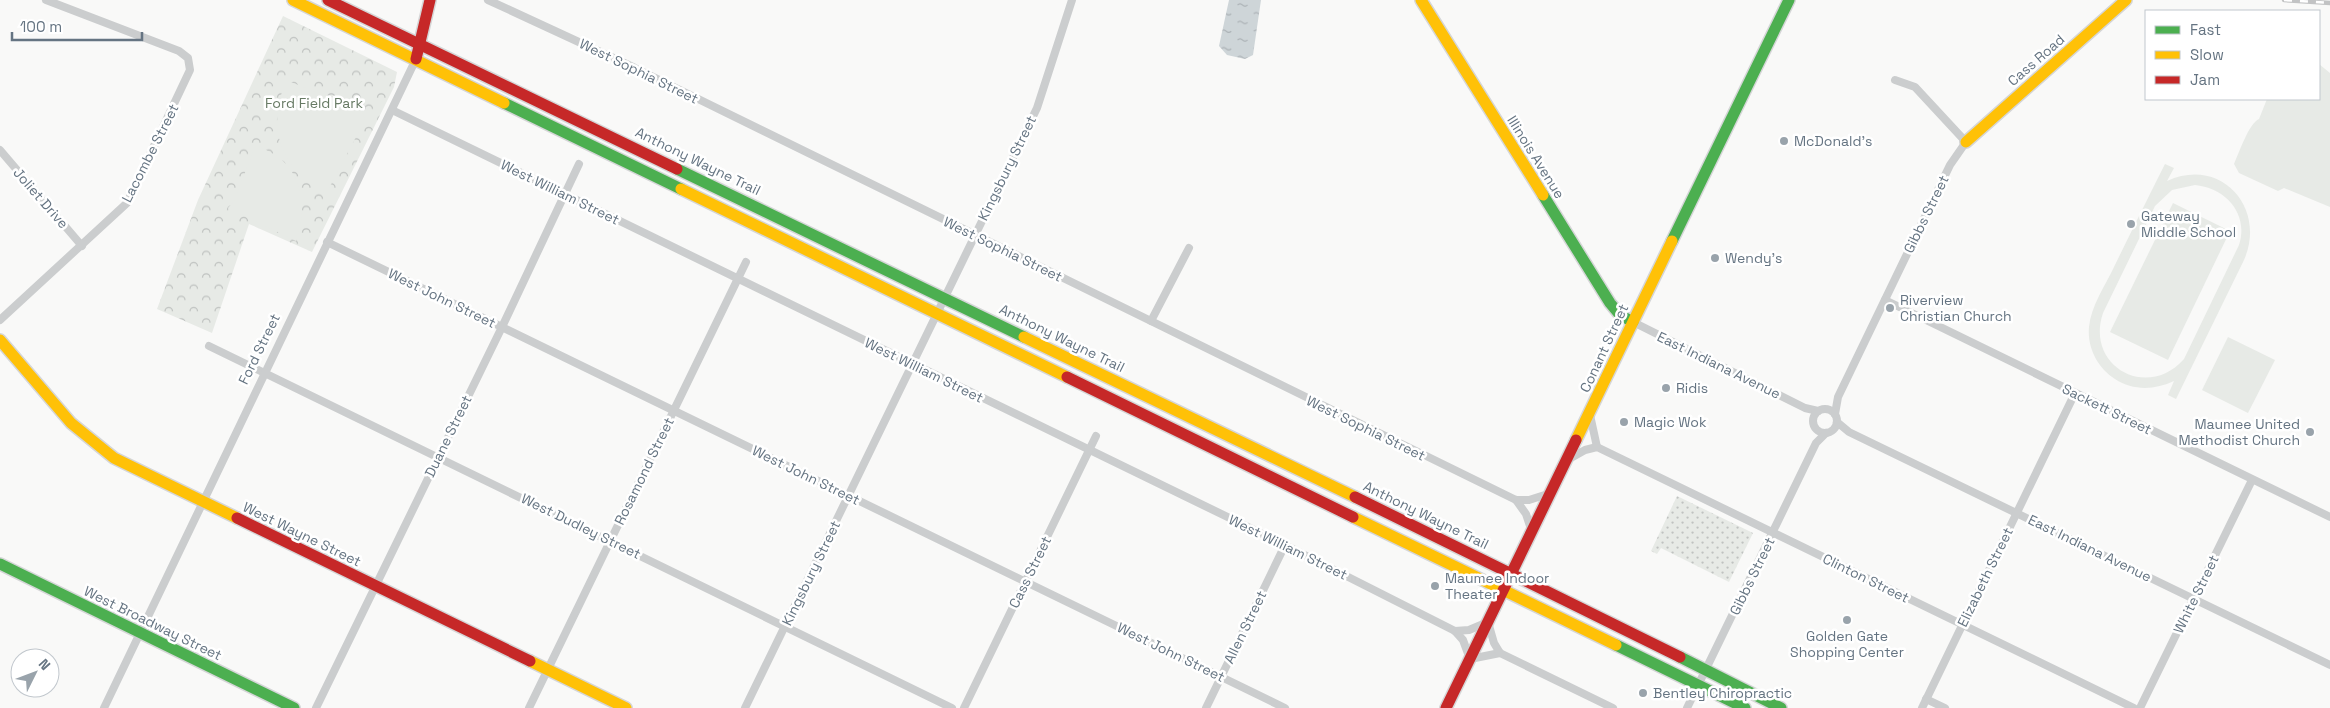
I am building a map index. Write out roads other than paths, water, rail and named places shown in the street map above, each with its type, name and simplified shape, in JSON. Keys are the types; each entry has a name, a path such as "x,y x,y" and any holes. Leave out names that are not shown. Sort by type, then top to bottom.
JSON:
{"main road":[{"path":"294,0 1745,708"},
{"name":"Anthony Wayne Trail","path":"328,0 1512,573 1781,708"},
{"name":"Ford Street","path":"416,59 430,0"},
{"name":"Illinois Avenue","path":"1421,0 1610,303 1620,315 1633,322"},
{"name":"Conant Street","path":"1446,708 1789,0"},
{"name":"Cass Road","path":"1966,142 2126,0"},
{"name":"West Wayne Street","path":"0,340 71,423 92,443 114,458 626,708"},
{"name":"West Broadway Street","path":"1,567 139,631 294,708"}],"street":[{"name":"Lacombe Street","path":"0,320 115,216 130,198 190,70 189,61 186,56 140,35 46,0"},
{"name":"West Sophia Street","path":"488,0 635,68 1516,500"},
{"name":"Kingsbury Street","path":"745,708 1037,108 1072,0"},
{"name":"Ford Street","path":"104,708 139,631 416,59"},
{"path":"1895,80 1915,87 1966,142"},
{"name":"West William Street","path":"392,110 1285,545 1455,631"},
{"name":"Gibbs Street","path":"1687,708 1816,443 1833,424 1838,397 1950,165 1966,142"},
{"name":"Joliet Drive","path":"0,150 82,246"},
{"name":"Duane Street","path":"316,708 502,327 579,164"},
{"name":"West John Street","path":"327,242 1285,708"},
{"path":"1150,321 1189,248"},
{"name":"Rosamond Street","path":"529,708 746,262"},
{"name":"Sackett Street","path":"1885,300 2330,517"},
{"name":"East Indiana Avenue","path":"1633,322 1805,408 1822,410"},
{"name":"West Dudley Street","path":"210,346 439,456 952,708"},
{"name":"Elizabeth Street","path":"1922,708 2075,393"},
{"name":"Gibbs Street","path":"1816,443 1814,424 1822,410 1838,397"},
{"name":"East Indiana Avenue","path":"1805,408 1814,424"},
{"path":"1822,410 1833,424"},
{"path":"1566,461 1585,450 1597,447 1590,413"},
{"path":"1814,424 1833,424"},
{"name":"East Indiana Avenue","path":"1833,424 2330,665"},
{"name":"Cass Street","path":"964,708 1096,436"},
{"name":"Clinton Street","path":"1597,447 2134,708"},
{"name":"White Street","path":"2140,708 2252,480"},
{"path":"1516,500 1529,500 1551,492"},
{"path":"1516,500 1524,510 1532,532"},
{"name":"Allen Street","path":"1206,708 1285,545"},
{"path":"1455,631 1469,630 1488,622 1494,643 1500,653 1613,708"},
{"path":"1455,631 1463,640 1470,659 1500,653"},
{"path":"1926,699 1945,708"}],"water":[{"path":"1229,0 1261,0 1253,55 1245,59 1227,55 1219,46"}],"railway":[{"path":"2284,0 2330,3"}],"place":[{"name":"McDonald's","path":"1784,141"},
{"name":"Gateway Middle School","path":"2131,224"},
{"name":"Wendy's","path":"1715,258"},
{"name":"Riverview Christian Church","path":"1890,308"},
{"name":"Ridis","path":"1666,388"},
{"name":"Magic Wok","path":"1624,422"},
{"name":"Maumee United Methodist Church","path":"2310,432"},
{"name":"Maumee Indoor Theater","path":"1435,586"},
{"name":"Golden Gate Shopping Center","path":"1847,620"},
{"name":"Bentley Chiropractic","path":"1643,693"}],"park label":[{"name":"Ford Field Park","path":"314,103"}]}
